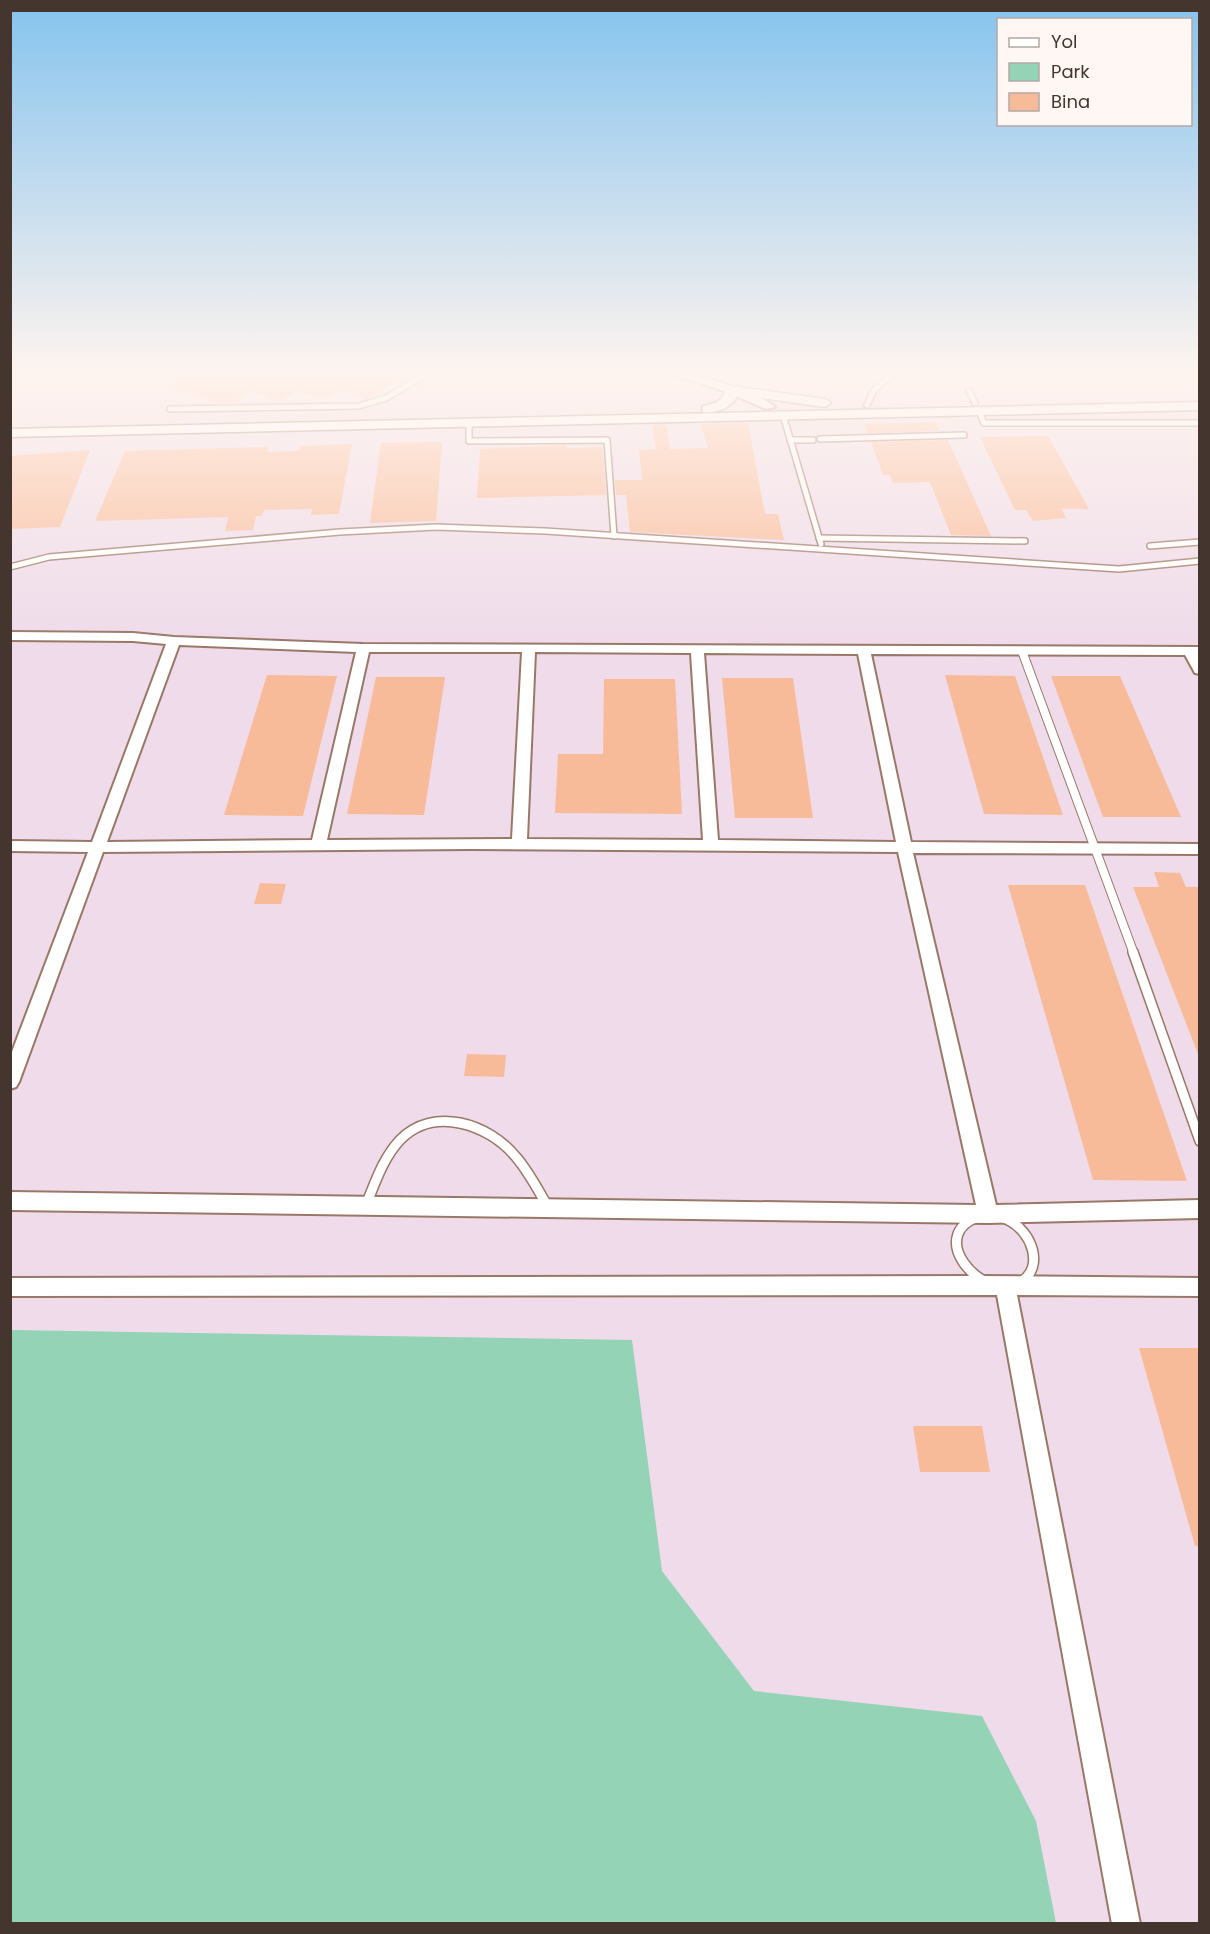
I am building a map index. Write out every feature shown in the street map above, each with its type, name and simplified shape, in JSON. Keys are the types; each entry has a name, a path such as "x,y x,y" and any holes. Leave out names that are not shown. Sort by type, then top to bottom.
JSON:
{"street":[{"path":"10,636 133,637 174,642 363,648 1194,651 1200,670"},
{"path":"10,1082 174,642"},
{"path":"319,844 363,648"},
{"path":"519,844 529,649"},
{"path":"697,649 711,845"},
{"path":"864,650 904,846 988,1214"},
{"path":"10,846 97,848 319,844 519,844 1200,849"},
{"path":"10,1201 988,1214 1200,1209"},
{"path":"1005,1286 1126,1923"},
{"path":"10,1287 1200,1287"}],"lane":[{"path":"609,461 614,536"},
{"path":"796,461 823,550"},
{"path":"10,567 50,557 436,527 614,536 1119,569 1200,561"},
{"path":"819,538 1025,541"},
{"path":"1150,546 1200,542"},
{"path":"1022,651 1096,848 1200,1141"},
{"path":"366,1205 384,1161 412,1128 424,1121 451,1120 488,1132 516,1156 548,1207"},
{"path":"988,1214 1000,1215 1022,1228 1035,1249 1036,1260 1033,1270 1017,1284 1005,1286 992,1284 975,1275 961,1260 957,1249 960,1228 976,1216 988,1214"}],"shaded area":[{"path":"11,461 1199,461 1199,1923 11,1923"}],"green space":[{"path":"11,1330 632,1340 662,1571 754,1691 982,1716 1036,1821 1056,1923 11,1923"}],"building":[{"path":"10,461 86,461 60,527 10,529"},
{"path":"121,461 349,461 339,514 311,515 312,509 264,510 262,516 256,516 253,530 225,531 228,517 95,521"},
{"path":"378,461 441,461 436,521 370,523"},
{"path":"479,461 604,461 606,495 477,498"},
{"path":"640,461 755,461 765,514 778,514 784,540 630,532 626,495 616,495 615,480 642,480"},
{"path":"878,461 958,461 991,536 951,535 930,482 893,483 890,475 883,475"},
{"path":"992,461 1062,461 1089,509 1062,509 1066,518 1033,521 1026,510 1015,510"},
{"path":"267,675 337,676 303,816 224,815"},
{"path":"945,675 1015,676 1063,815 984,814"},
{"path":"1051,676 1120,676 1181,817 1103,817"},
{"path":"376,677 445,677 424,815 347,814"},
{"path":"722,678 793,678 813,818 735,818"},
{"path":"604,679 675,679 682,814 555,813 558,754 603,754"},
{"path":"1154,872 1180,873 1186,887 1200,887 1200,1059 1133,887 1159,887"},
{"path":"260,883 286,884 281,904 254,904"},
{"path":"1008,885 1085,885 1187,1181 1093,1180"},
{"path":"467,1054 506,1055 504,1077 464,1076"},
{"path":"1139,1348 1200,1348 1200,1546 1195,1546"},
{"path":"913,1426 982,1426 990,1472 920,1472"}]}
